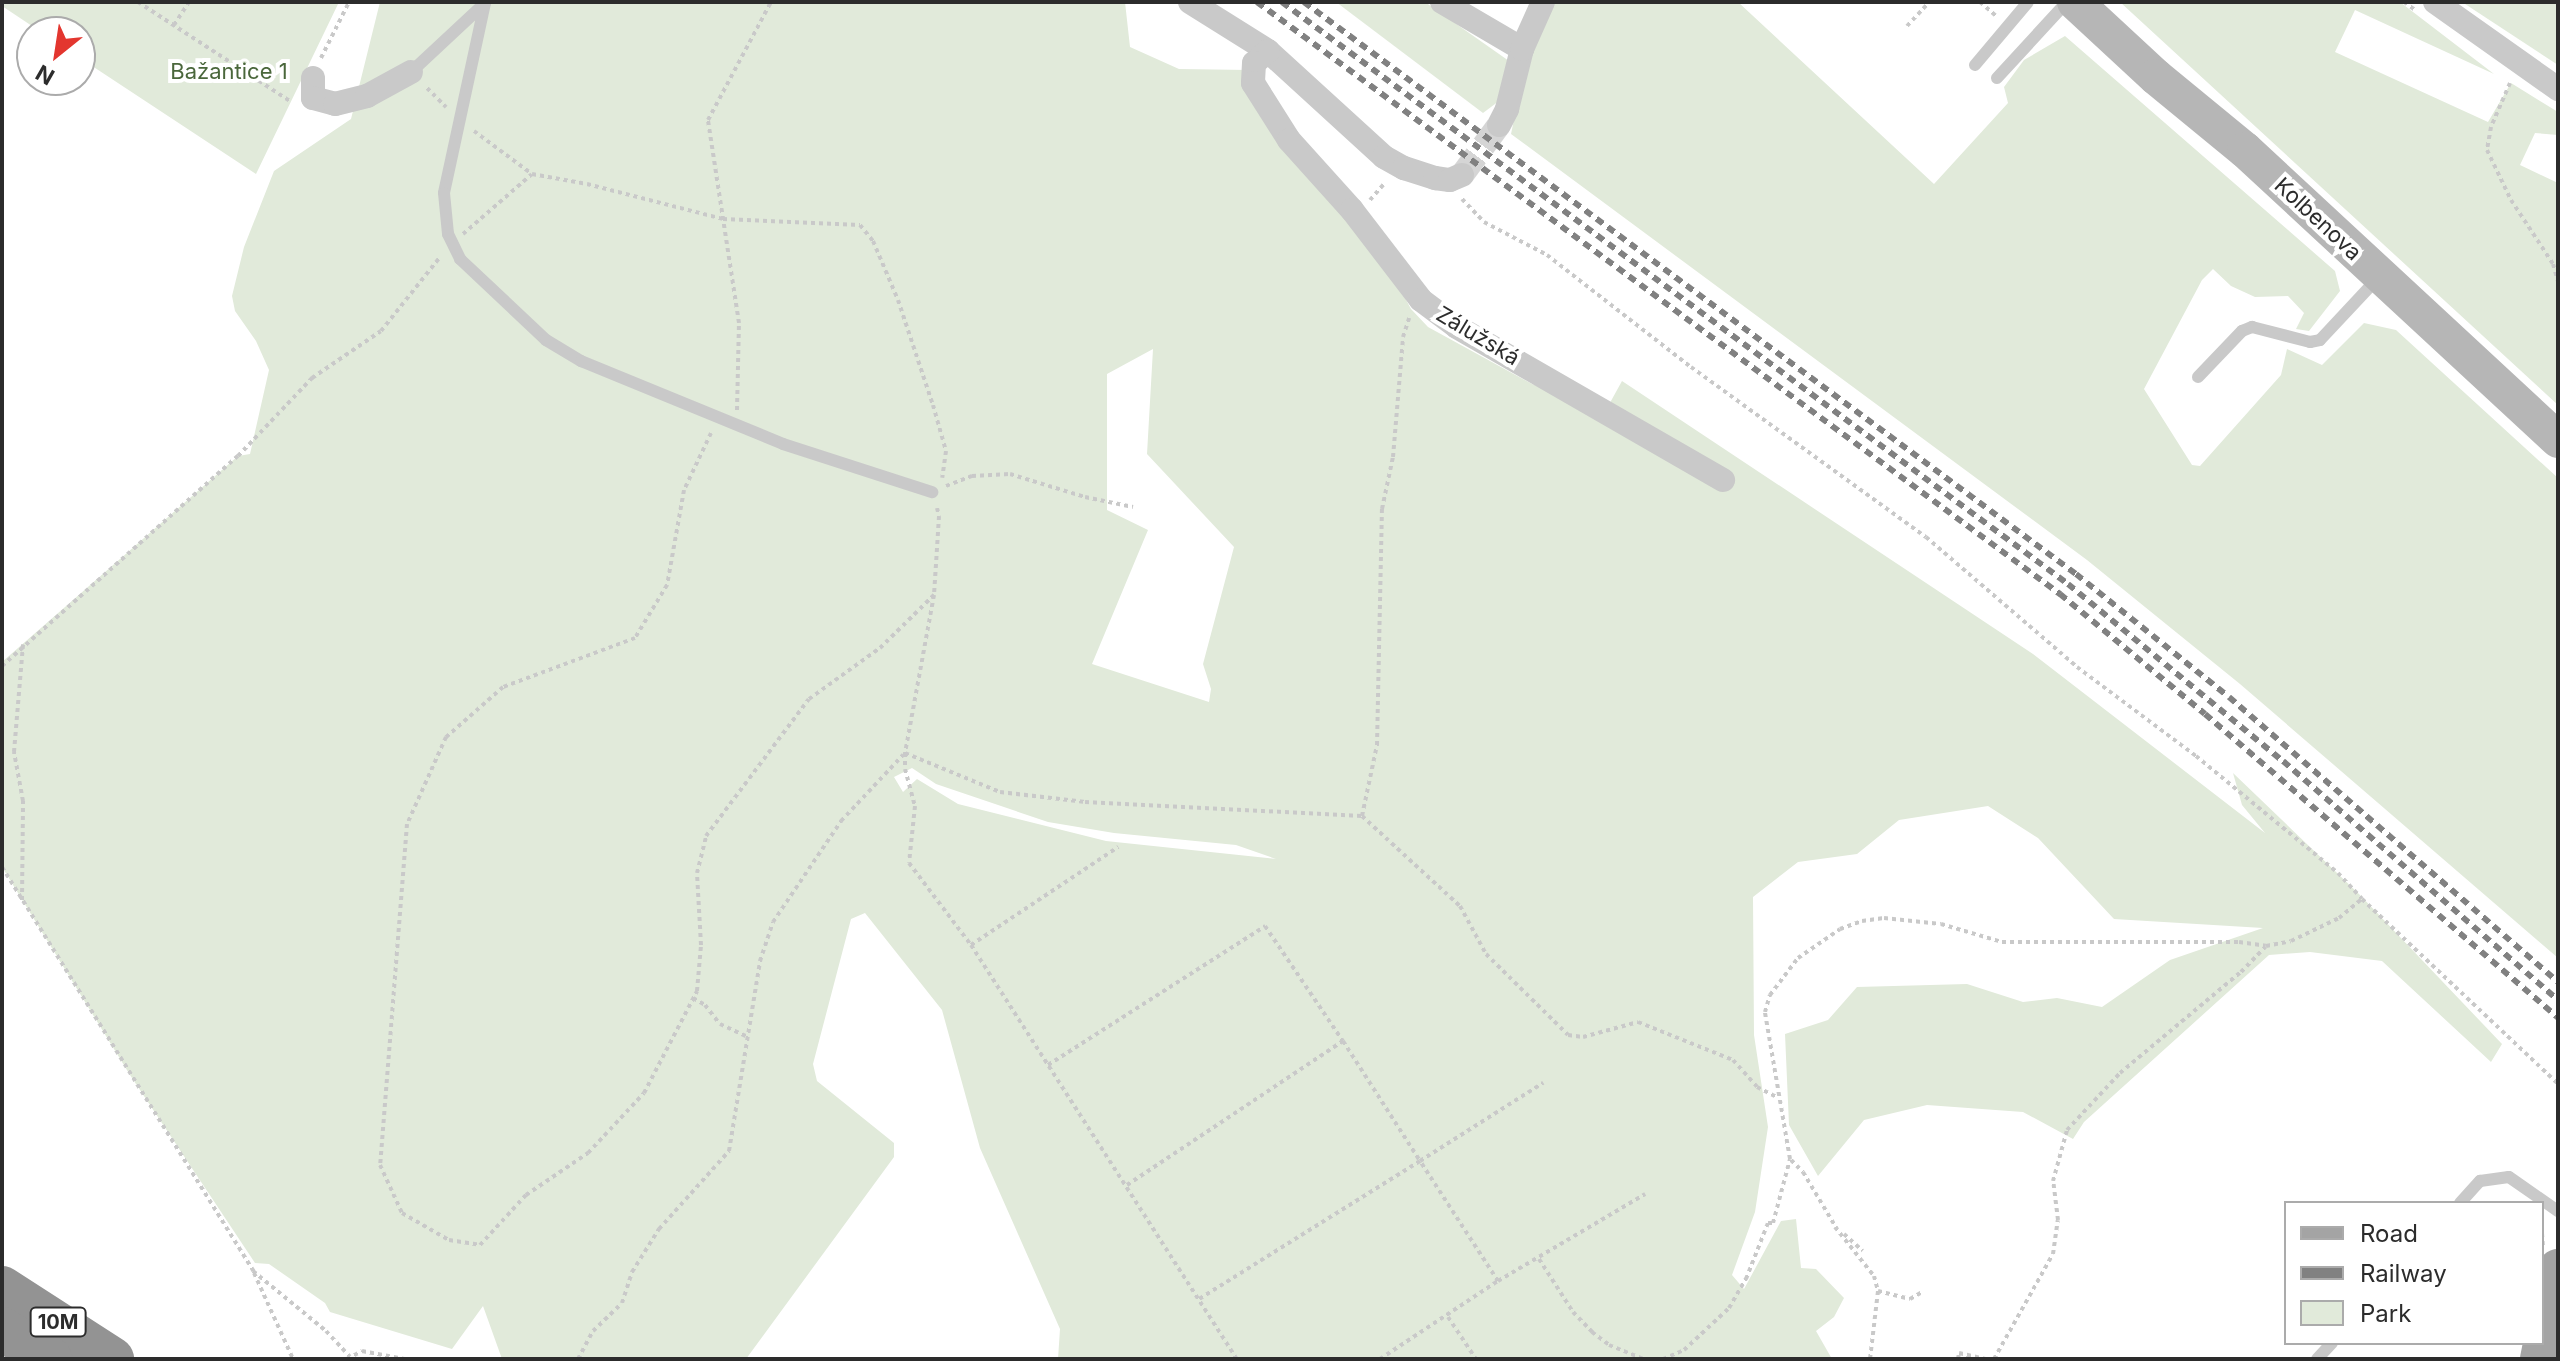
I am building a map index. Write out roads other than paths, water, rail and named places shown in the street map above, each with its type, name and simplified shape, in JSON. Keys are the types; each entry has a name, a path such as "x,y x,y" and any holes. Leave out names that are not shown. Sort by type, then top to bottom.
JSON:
{"highway":[{"name":"10M","path":"2,1288 112,1359"},
{"name":"10M","path":"2,1329 50,1359"}],"main road":[{"name":"Kolbenova","path":"2075,2 2156,77 2245,150 2558,440"},
{"path":"2544,1339 2558,1269"}],"street":[{"path":"1190,2 1268,51 1366,141 1404,168 1456,178"},
{"path":"1442,2 1522,49"},
{"path":"1499,125 1507,109 1522,49 1543,2"},
{"path":"2435,2 2558,89"},
{"name":"Zálužská","path":"1268,51 1254,63 1253,83 1289,140 1352,210 1421,300 1457,327 1723,480"},
{"path":"313,78 313,98 335,104 367,96 411,72"}],"lane":[{"path":"1975,65 2028,2"},
{"path":"1997,78 2067,2"},
{"path":"411,72 485,3"},
{"path":"485,3 444,193 452,243 460,259 546,340 581,361 783,444 936,490"},
{"path":"2198,377 2242,331 2252,327 2310,342 2320,340 2379,276"},
{"path":"2462,1201 2480,1181 2509,1177 2544,1201"}],"tunnel":[{"path":"1462,175 1499,125"}],"railway":[{"path":"1257,2 2060,594 2205,714 2558,1018"},
{"path":"1282,2 2068,584 2283,761 2558,1000"},
{"path":"1304,2 2076,574 2229,697 2558,982"}],"park label":[{"name":"Bažantice 1","path":"229,72"}]}
